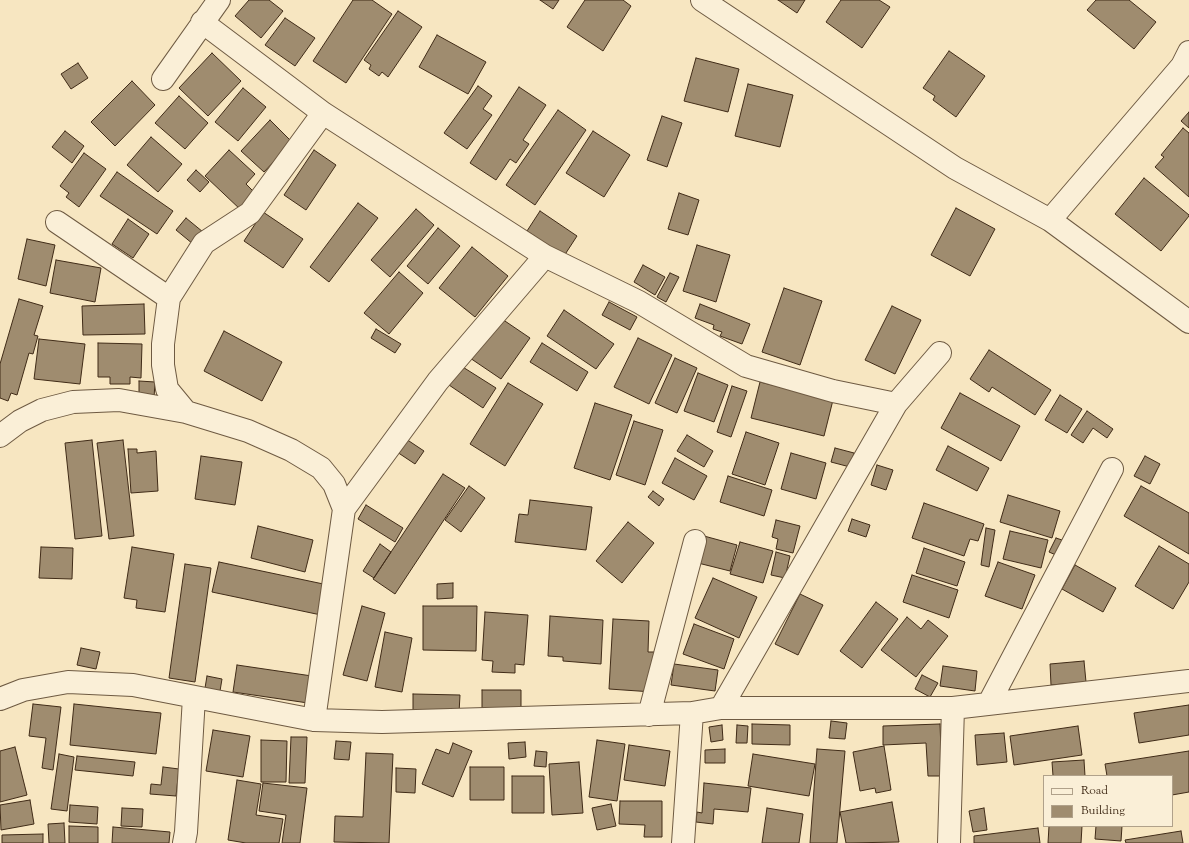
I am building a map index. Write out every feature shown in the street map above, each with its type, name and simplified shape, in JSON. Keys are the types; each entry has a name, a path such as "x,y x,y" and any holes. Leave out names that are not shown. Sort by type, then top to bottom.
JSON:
{"street":[{"path":"163,79 219,0"},
{"path":"702,0 955,168 1050,220 1189,322"},
{"path":"202,22 323,113 545,256 639,302 746,366 833,391 896,404"},
{"path":"1050,220 1182,66 1189,52"},
{"path":"186,412 167,389 163,365 163,344 169,298 204,243 250,213 323,113"},
{"path":"57,222 169,298"},
{"path":"314,720 344,509 438,381 545,256"},
{"path":"721,708 896,404 940,353"},
{"path":"0,436 20,421 42,410 73,402 119,400 186,412 248,431 291,450 321,468 334,484 344,509"},
{"path":"989,704 1112,469"},
{"path":"649,714 695,541"},
{"path":"0,699 24,690 68,682 133,685 314,720 382,722 692,713 721,708 953,708 1189,681"},
{"path":"184,843 186,832 194,697"},
{"path":"949,843 953,708"},
{"path":"683,843 692,713"}],"building":[{"path":"249,0 269,0 283,11 261,38 235,16"},
{"path":"353,0 372,0 392,14 346,83 313,61"},
{"path":"540,0 559,0 553,9"},
{"path":"585,0 623,0 631,6 603,51 567,27"},
{"path":"778,0 805,0 797,13"},
{"path":"841,0 879,0 890,7 862,48 826,22"},
{"path":"1096,0 1129,0 1156,22 1134,49 1087,10"},
{"path":"398,11 422,27 388,77 382,72 379,76 369,69 371,65 364,60"},
{"path":"285,18 315,38 295,66 265,45"},
{"path":"437,35 486,62 468,94 419,67"},
{"path":"949,51 985,76 956,117 933,100 935,96 923,88"},
{"path":"212,53 241,81 208,116 179,88"},
{"path":"696,58 739,69 728,112 684,101"},
{"path":"78,63 88,78 71,89 61,74"},
{"path":"132,81 155,105 115,146 91,122"},
{"path":"748,84 793,95 780,147 735,136"},
{"path":"478,86 492,96 483,109 492,115 467,149 444,133"},
{"path":"519,87 546,105 523,140 529,144 516,163 510,159 496,180 470,163"},
{"path":"243,88 266,107 238,141 215,122"},
{"path":"179,96 208,123 185,149 155,123"},
{"path":"558,110 586,130 535,205 506,185"},
{"path":"1189,112 1189,128 1181,121"},
{"path":"662,116 682,123 667,167 647,160"},
{"path":"270,120 292,142 264,172 241,151"},
{"path":"1183,128 1189,133 1189,197 1155,167 1164,157 1161,155"},
{"path":"65,131 84,146 72,163 52,147"},
{"path":"593,131 630,155 604,197 566,173"},
{"path":"151,137 182,164 158,192 127,165"},
{"path":"229,150 255,174 246,184 257,195 242,211 205,176"},
{"path":"314,150 336,165 306,210 284,195"},
{"path":"84,153 106,169 79,207 66,197 69,193 60,186"},
{"path":"196,170 209,182 200,192 187,180"},
{"path":"117,172 173,211 157,234 100,196"},
{"path":"1144,178 1189,215 1161,251 1115,214"},
{"path":"679,193 699,200 688,235 668,229"},
{"path":"358,203 378,218 329,282 310,267"},
{"path":"956,208 995,229 970,276 931,255"},
{"path":"416,209 434,225 390,277 371,260"},
{"path":"540,211 577,236 564,256 527,231"},
{"path":"263,212 303,239 283,268 244,241"},
{"path":"186,218 203,232 193,244 176,230"},
{"path":"128,219 149,234 133,258 112,244"},
{"path":"438,228 460,246 428,284 407,266"},
{"path":"27,239 55,245 46,286 18,279"},
{"path":"697,245 730,255 716,302 683,291"},
{"path":"472,247 508,276 475,317 439,288"},
{"path":"56,260 101,268 95,302 50,293"},
{"path":"643,265 665,277 655,295 634,282"},
{"path":"399,272 423,293 389,334 364,313"},
{"path":"670,273 679,277 666,302 657,297"},
{"path":"784,288 822,301 800,365 762,352"},
{"path":"19,299 43,306 34,335 38,336 33,354 29,353 17,395 11,393 8,401 0,398 0,364"},
{"path":"609,302 637,317 630,330 602,315"},
{"path":"144,304 145,334 83,335 82,306"},
{"path":"700,304 750,324 742,344 720,336 722,332 713,329 714,325 695,318"},
{"path":"892,306 921,320 895,374 865,360"},
{"path":"564,310 614,344 596,369 547,336"},
{"path":"499,317 530,338 501,379 470,358"},
{"path":"376,329 401,344 395,353 371,338"},
{"path":"224,331 282,362 262,401 204,371"},
{"path":"638,338 672,355 649,404 614,387"},
{"path":"39,339 85,344 80,384 34,379"},
{"path":"98,343 142,344 141,378 130,377 130,384 110,384 110,377 98,377"},
{"path":"542,343 588,372 577,391 530,362"},
{"path":"989,350 1051,390 1035,415 992,387 989,392 970,379"},
{"path":"675,358 697,368 677,413 655,403"},
{"path":"458,364 496,388 483,408 446,383"},
{"path":"698,373 728,385 714,422 684,411"},
{"path":"139,381 155,382 154,398 139,397"},
{"path":"760,382 833,400 824,436 751,418"},
{"path":"508,383 543,404 505,466 470,444"},
{"path":"732,386 747,391 731,437 717,432"},
{"path":"960,393 1020,426 1001,461 941,428"},
{"path":"1060,395 1082,409 1067,433 1045,420"},
{"path":"595,403 632,415 610,480 574,468"},
{"path":"1087,411 1113,429 1107,438 1093,428 1083,443 1071,435"},
{"path":"634,421 663,430 645,485 616,475"},
{"path":"746,432 779,443 765,485 732,474"},
{"path":"687,435 713,451 704,467 677,451"},
{"path":"406,439 424,451 415,464 397,452"},
{"path":"92,440 102,536 75,539 65,443"},
{"path":"123,440 134,536 109,539 97,443"},
{"path":"948,446 989,468 977,491 936,470"},
{"path":"835,448 854,453 850,467 831,462"},
{"path":"128,449 137,449 137,453 156,451 158,491 131,493"},
{"path":"791,453 826,463 816,499 781,489"},
{"path":"201,456 242,462 235,505 195,499"},
{"path":"1145,456 1160,464 1150,484 1134,476"},
{"path":"675,458 707,476 694,500 662,483"},
{"path":"877,465 893,470 886,490 871,485"},
{"path":"443,474 465,488 395,594 373,579"},
{"path":"728,476 772,490 764,516 720,502"},
{"path":"469,486 485,498 461,532 445,520"},
{"path":"1141,486 1189,513 1189,554 1124,516"},
{"path":"653,491 664,499 659,506 648,497"},
{"path":"1008,495 1060,511 1052,538 1000,522"},
{"path":"530,500 592,507 586,550 515,542 519,514 528,515"},
{"path":"924,503 984,524 978,541 970,539 964,556 912,538"},
{"path":"366,505 403,528 395,542 358,519"},
{"path":"852,519 870,525 866,537 848,531"},
{"path":"776,520 800,526 793,553 776,549 778,539 772,537"},
{"path":"628,522 654,543 622,583 596,561"},
{"path":"258,526 313,540 305,572 251,558"},
{"path":"986,528 995,530 989,567 981,565"},
{"path":"1010,531 1048,540 1041,568 1003,559"},
{"path":"704,536 737,545 730,571 698,563"},
{"path":"1056,538 1062,540 1056,555 1049,552"},
{"path":"740,542 773,551 763,583 730,574"},
{"path":"380,544 391,552 374,578 363,571"},
{"path":"1159,546 1189,564 1189,582 1173,609 1135,586"},
{"path":"41,547 73,548 72,579 39,578"},
{"path":"132,547 174,554 165,612 136,608 137,600 124,598"},
{"path":"924,548 965,562 957,586 916,573"},
{"path":"776,552 790,556 785,578 771,575"},
{"path":"219,562 328,585 321,615 212,592"},
{"path":"998,562 1035,575 1022,609 985,596"},
{"path":"185,564 211,568 195,682 169,678"},
{"path":"1075,565 1116,588 1103,612 1062,589"},
{"path":"912,575 958,590 949,618 903,602"},
{"path":"713,578 757,597 739,638 695,618"},
{"path":"453,583 453,598 437,599 437,584"},
{"path":"800,594 823,605 798,655 775,644"},
{"path":"876,602 898,619 862,668 840,651"},
{"path":"362,606 385,613 367,681 343,675"},
{"path":"423,606 477,606 476,651 423,650"},
{"path":"485,612 528,615 524,665 515,664 515,673 492,672 493,661 482,660"},
{"path":"550,616 603,620 601,664 563,661 563,657 548,656"},
{"path":"907,617 921,629 928,620 948,636 916,677 881,650"},
{"path":"613,619 649,621 648,652 656,652 653,692 609,689"},
{"path":"694,624 734,639 724,669 683,654"},
{"path":"385,632 412,638 402,692 375,687"},
{"path":"81,648 100,652 96,669 77,665"},
{"path":"1084,661 1086,682 1051,685 1050,664"},
{"path":"674,664 718,670 715,691 671,685"},
{"path":"237,665 312,676 308,703 233,692"},
{"path":"943,666 977,671 975,691 940,686"},
{"path":"922,675 938,683 930,697 915,689"},
{"path":"207,676 222,679 220,691 205,688"},
{"path":"482,690 521,690 521,708 482,708"},
{"path":"413,694 460,695 459,713 413,713"},
{"path":"33,704 61,707 53,770 42,768 46,738 29,736"},
{"path":"74,704 161,713 156,754 70,745"},
{"path":"1189,705 1189,735 1139,743 1134,713"},
{"path":"831,721 847,723 845,739 829,738"},
{"path":"752,724 790,725 790,745 752,744"},
{"path":"940,724 942,776 928,776 926,743 883,745 883,726"},
{"path":"722,725 723,740 711,742 709,727"},
{"path":"737,725 748,726 747,743 736,743"},
{"path":"1078,726 1082,755 1014,765 1010,736"},
{"path":"213,730 250,736 243,777 206,771"},
{"path":"1004,733 1007,762 977,765 975,735"},
{"path":"291,737 307,737 305,783 289,783"},
{"path":"261,740 287,741 286,782 261,782"},
{"path":"597,740 625,744 617,801 589,797"},
{"path":"336,741 351,742 349,760 334,759"},
{"path":"525,742 526,757 509,759 508,743"},
{"path":"453,743 472,751 453,797 422,784 436,749 449,754"},
{"path":"629,745 670,751 665,786 624,780"},
{"path":"884,746 891,790 876,793 875,788 860,791 853,752"},
{"path":"15,747 27,795 0,802 0,751"},
{"path":"725,749 725,763 705,763 705,750"},
{"path":"817,749 845,751 837,843 810,843"},
{"path":"536,751 547,752 546,767 534,766"},
{"path":"1189,751 1189,792 1173,795 1173,775 1107,775 1105,764"},
{"path":"366,753 393,754 389,843 334,842 335,816 363,817"},
{"path":"59,754 74,757 67,811 51,809"},
{"path":"753,754 815,764 809,796 748,786"},
{"path":"77,756 135,762 133,776 75,770"},
{"path":"1084,760 1085,775 1053,775 1052,762"},
{"path":"579,762 583,813 552,815 549,764"},
{"path":"163,767 179,769 176,796 150,794 151,784 161,785"},
{"path":"470,767 504,767 504,800 470,800"},
{"path":"396,768 416,769 415,793 396,792"},
{"path":"512,776 544,776 544,813 512,813"},
{"path":"237,780 261,784 256,815 283,819 279,843 246,843 228,840"},
{"path":"263,783 307,788 300,843 282,843 286,815 259,811"},
{"path":"704,783 751,788 748,812 714,809 713,824 696,822 697,812 702,813"},
{"path":"30,800 34,824 1,830 0,805"},
{"path":"620,801 662,801 662,837 644,837 645,825 619,824"},
{"path":"892,802 899,842 846,843 840,812"},
{"path":"611,804 616,826 597,830 592,808"},
{"path":"70,805 98,807 97,824 69,822"},
{"path":"122,808 143,809 142,827 121,826"},
{"path":"767,808 803,814 799,843 762,843"},
{"path":"984,808 987,830 973,832 969,811"},
{"path":"64,823 65,843 49,843 48,824"},
{"path":"69,826 98,827 98,843 69,843"},
{"path":"113,827 170,832 169,843 112,843"},
{"path":"1049,827 1082,827 1081,843 1048,843"},
{"path":"1096,827 1122,827 1121,841 1095,839"},
{"path":"1038,828 1040,843 974,843 974,836"},
{"path":"1181,831 1183,843 1126,843 1125,840"},
{"path":"43,834 43,843 2,843 2,835"}]}
